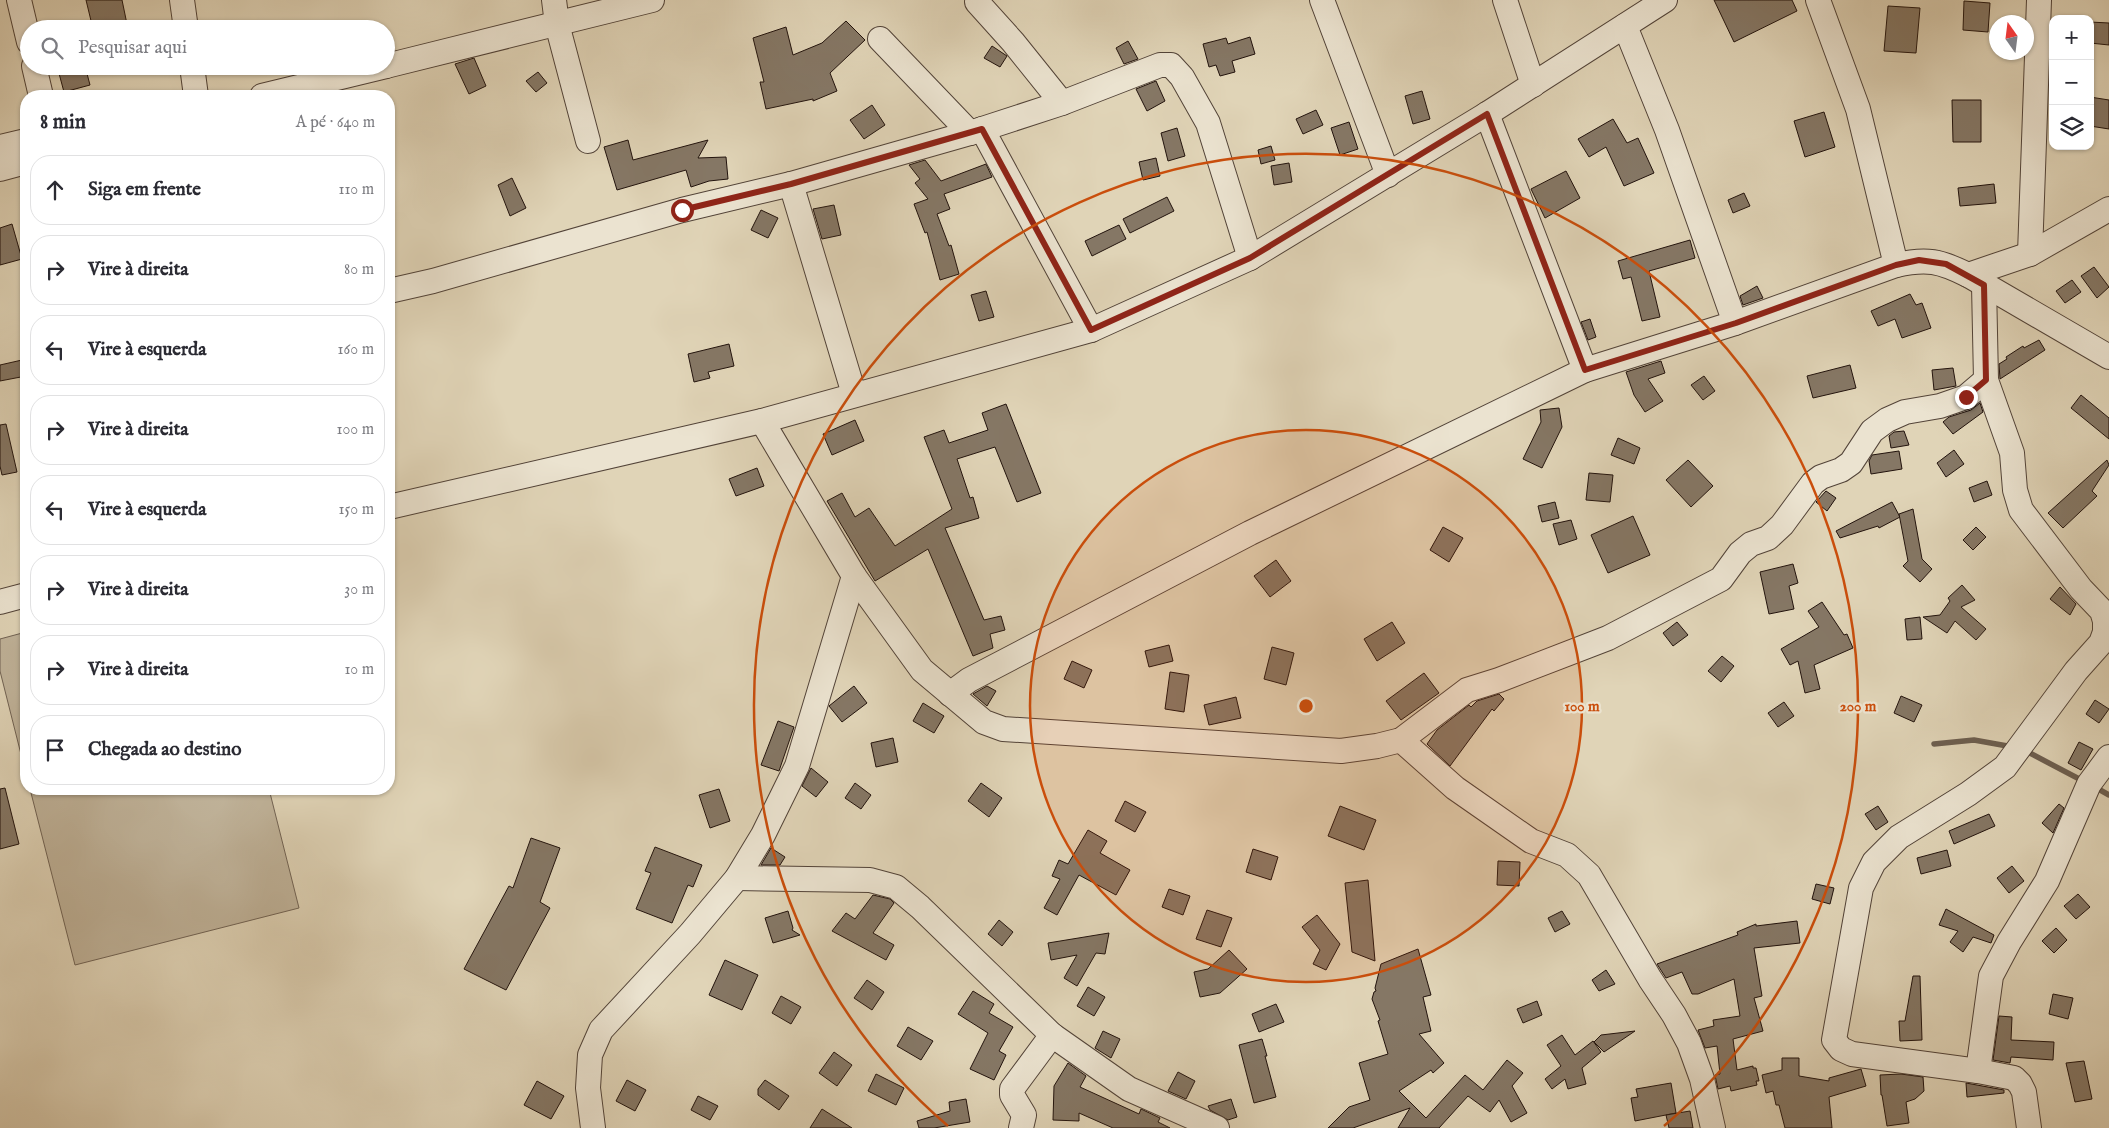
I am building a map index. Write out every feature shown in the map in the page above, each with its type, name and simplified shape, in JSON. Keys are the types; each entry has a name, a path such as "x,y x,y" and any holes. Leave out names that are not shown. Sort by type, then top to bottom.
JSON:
{"street":[{"path":"19,0 24,20"},
{"path":"182,0 185,20"},
{"path":"554,0 557,24 588,141"},
{"path":"395,64 652,0"},
{"path":"1322,0 1388,174"},
{"path":"1505,0 1533,85"},
{"path":"395,507 762,421 1091,330 1250,258 1487,114 1665,0"},
{"path":"1818,0 1858,109 1896,265"},
{"path":"2030,254 2039,0"},
{"path":"977,2 1013,42 1062,104"},
{"path":"1624,26 1667,130 1736,323"},
{"path":"880,39 976,131 1091,330"},
{"path":"395,290 433,281 682,210 791,184 976,131 1062,104 1160,65 1171,66 1182,77 1208,123 1250,258"},
{"path":"36,75 40,90"},
{"path":"193,75 195,90"},
{"path":"287,90 349,75"},
{"path":"1487,114 1585,370"},
{"path":"0,148 20,143"},
{"path":"0,169 20,164"},
{"path":"791,184 854,394"},
{"path":"1976,280 2030,254 2109,209"},
{"path":"950,694 969,680 1250,533 1585,370 1736,323 1896,265 1919,260 1946,264 2109,357"},
{"path":"1976,280 1986,380 2012,453 2015,490 2022,510 2081,589 2102,611 2105,621 2105,632 2101,643 2076,671 2005,767 1968,794 1898,837 1874,862 1861,888 1834,1040 1840,1050 1852,1054 1978,1071 2014,1078 2024,1092 2029,1128"},
{"path":"762,421 854,576 922,670 984,722 1003,730 1341,751 1377,746 1401,740 1467,690 1499,680 1608,638 1721,579 1740,553 1751,544 1768,538 1782,525 1813,483 1821,477 1841,470 1851,463 1872,431 1887,420 1905,412 1940,406 1966,397 1986,380"},
{"path":"593,1128 588,1088 590,1055 601,1030 690,934 737,878 763,835 797,766 854,576"},
{"path":"0,602 20,597"},
{"path":"1401,740 1455,788 1530,841 1567,855 1589,875 1650,979 1674,1015 1688,1043 1702,1079 1713,1128"},
{"path":"1978,1071 1991,976 2009,942 2047,880 2089,784 2109,757"},
{"path":"737,878 870,880 896,887 920,907 1052,1035 1129,1089 1217,1128"},
{"path":"1021,1128 1024,1114 1012,1095 1012,1089 1052,1035"}],"shaded area":[{"path":"20,634 20,750 0,671 0,639"},
{"path":"32,795 271,795 299,908 75,965"}],"building":[{"path":"86,0 122,0 126,20 91,20"},
{"path":"1714,0 1792,0 1797,11 1734,42"},
{"path":"1964,1 1990,3 1988,32 1963,30"},
{"path":"1888,6 1920,8 1916,53 1884,51"},
{"path":"846,21 865,40 830,73 837,91 813,101 813,99 766,109 760,82 764,82 753,38 786,27 793,55 822,43"},
{"path":"2094,22 2109,23 2109,45 2094,43"},
{"path":"1250,37 1255,54 1232,61 1235,72 1220,76 1216,65 1209,67 1203,44 1226,38 1228,44"},
{"path":"1128,41 1138,59 1124,64 1116,48"},
{"path":"992,46 1007,56 1000,67 984,58"},
{"path":"474,58 486,86 469,94 455,64"},
{"path":"538,72 547,83 536,92 526,81"},
{"path":"59,75 87,75 90,85 63,90"},
{"path":"1156,81 1165,101 1147,111 1136,89"},
{"path":"1422,91 1430,119 1413,124 1405,96"},
{"path":"2094,98 2109,100 2109,129 2094,127"},
{"path":"1952,100 1981,100 1981,142 1953,142"},
{"path":"872,105 885,125 864,139 850,120"},
{"path":"1316,110 1323,125 1303,134 1296,119"},
{"path":"1824,112 1835,147 1805,157 1794,121"},
{"path":"1613,119 1627,143 1638,138 1654,173 1624,186 1606,147 1589,157 1578,139"},
{"path":"1349,122 1358,149 1340,155 1331,128"},
{"path":"1177,128 1185,156 1168,161 1161,133"},
{"path":"628,140 633,160 708,140 698,158 726,157 728,179 709,181 691,187 686,170 617,190 604,147"},
{"path":"1271,146 1275,160 1261,164 1258,150"},
{"path":"1156,158 1160,176 1143,180 1139,162"},
{"path":"925,160 941,181 986,164 992,177 944,194 950,209 937,214 949,246 951,245 959,274 940,280 927,232 925,233 914,204 928,199 915,183 920,179 909,165"},
{"path":"1289,163 1292,182 1274,185 1271,166"},
{"path":"1566,171 1580,198 1545,218 1531,189"},
{"path":"512,178 526,208 510,216 498,185"},
{"path":"1994,184 1996,203 1960,206 1958,188"},
{"path":"1744,193 1750,206 1733,213 1728,200"},
{"path":"1167,197 1174,211 1130,233 1123,219"},
{"path":"834,205 841,235 822,239 813,209"},
{"path":"761,210 778,218 768,238 751,230"},
{"path":"12,224 20,252 20,260 0,265 0,228"},
{"path":"1119,225 1126,239 1092,256 1085,241"},
{"path":"1690,240 1695,258 1649,271 1660,317 1642,321 1631,277 1623,279 1618,261"},
{"path":"2094,267 2109,287 2097,298 2081,276"},
{"path":"2072,280 2081,292 2065,303 2056,291"},
{"path":"1757,286 1763,298 1743,305 1740,296"},
{"path":"986,291 994,317 979,321 971,295"},
{"path":"1910,294 1916,305 1922,303 1931,328 1902,338 1895,319 1878,326 1871,311"},
{"path":"1590,319 1596,337 1588,340 1581,322"},
{"path":"2039,340 2045,350 2000,379 1999,364 2007,359 2006,357 2023,346 2024,348"},
{"path":"729,344 734,366 708,372 710,378 694,382 688,354"},
{"path":"20,360 20,377 0,381 0,365"},
{"path":"1661,361 1665,373 1648,379 1663,401 1645,412 1634,395 1626,372"},
{"path":"1850,365 1856,388 1813,398 1807,376"},
{"path":"1953,368 1956,386 1934,390 1932,370"},
{"path":"1704,376 1715,391 1703,400 1691,385"},
{"path":"2081,395 2109,418 2109,439 2071,408"},
{"path":"1980,403 1983,412 1953,434 1943,422 1949,417 1971,410"},
{"path":"1006,404 1041,493 1017,502 995,447 957,459 970,498 973,497 979,518 945,528 984,620 1001,616 1005,630 990,634 993,648 973,656 928,549 875,581 827,501 842,493 855,517 869,508 895,546 952,509 924,437 944,430 949,443 988,430 982,413"},
{"path":"1559,408 1562,427 1542,468 1523,459 1541,422 1540,410"},
{"path":"855,420 864,441 832,455 823,434"},
{"path":"6,424 17,472 2,475 0,466 0,425"},
{"path":"1904,431 1909,445 1891,448 1889,436 1894,432"},
{"path":"1618,438 1640,448 1634,464 1611,455"},
{"path":"1954,450 1964,464 1946,477 1937,463"},
{"path":"1899,451 1902,469 1871,474 1869,461 1872,455"},
{"path":"1688,460 1713,486 1691,507 1666,480"},
{"path":"2107,460 2109,465 2092,491 2097,496 2063,528 2048,513"},
{"path":"757,468 764,486 736,496 729,479"},
{"path":"1589,473 1613,475 1610,502 1586,500"},
{"path":"1987,481 1992,495 1974,502 1969,488"},
{"path":"1826,491 1836,498 1827,511 1816,502"},
{"path":"1555,502 1559,518 1542,522 1538,506"},
{"path":"1892,502 1900,517 1879,528 1878,526 1840,538 1836,531"},
{"path":"1913,509 1922,559 1932,569 1920,582 1903,566 1908,561 1899,514"},
{"path":"1633,516 1650,555 1608,573 1591,535"},
{"path":"1571,520 1577,539 1559,545 1553,524"},
{"path":"1443,527 1463,538 1449,562 1430,550"},
{"path":"1976,527 1986,537 1973,550 1963,540"},
{"path":"1276,560 1291,581 1270,597 1254,576"},
{"path":"1793,564 1798,583 1789,586 1794,609 1769,614 1760,572"},
{"path":"1962,585 1975,600 1961,607 1986,629 1976,640 1955,621 1947,633 1923,617 1940,615 1950,601 1948,598"},
{"path":"2060,587 2076,604 2070,615 2050,599"},
{"path":"1822,602 1844,635 1847,634 1853,648 1814,665 1820,689 1805,693 1798,661 1790,665 1781,649 1819,627 1808,611"},
{"path":"1920,617 1922,639 1907,640 1905,619"},
{"path":"1392,622 1405,643 1377,661 1364,639"},
{"path":"1677,622 1688,635 1673,646 1663,633"},
{"path":"1169,645 1173,661 1149,667 1145,651"},
{"path":"1272,647 1294,653 1286,685 1264,679"},
{"path":"1722,656 1734,666 1721,682 1708,671"},
{"path":"1072,661 1092,670 1084,688 1064,679"},
{"path":"1170,672 1189,675 1184,712 1165,709"},
{"path":"1424,673 1439,693 1401,720 1386,701"},
{"path":"854,686 867,703 842,722 829,706"},
{"path":"987,686 996,691 987,706 973,694"},
{"path":"1499,694 1504,699 1494,711 1492,709 1450,766 1427,744 1437,730 1469,705 1471,707 1477,701"},
{"path":"1901,696 1922,705 1914,722 1894,713"},
{"path":"1236,697 1241,718 1209,725 1204,705"},
{"path":"2095,700 2109,709 2099,723 2086,714"},
{"path":"1784,702 1794,716 1778,727 1768,713"},
{"path":"923,703 944,716 934,733 913,721"},
{"path":"778,721 794,727 779,771 761,765"},
{"path":"893,738 898,762 876,767 871,743"},
{"path":"2079,742 2093,749 2081,770 2068,763"},
{"path":"811,768 828,782 816,797 802,786"},
{"path":"855,783 871,795 861,809 845,798"},
{"path":"981,783 1002,798 989,817 968,801"},
{"path":"5,788 19,844 0,849 0,789"},
{"path":"719,789 730,821 710,828 699,795"},
{"path":"1125,801 1146,812 1135,832 1115,821"},
{"path":"2059,804 2064,808 2053,833 2042,823"},
{"path":"1340,806 1376,820 1364,850 1328,836"},
{"path":"1878,806 1888,822 1876,830 1865,814"},
{"path":"1989,814 1995,826 1954,844 1949,831"},
{"path":"1088,830 1107,841 1100,853 1130,870 1116,895 1079,875 1057,915 1044,908 1060,879 1052,876 1059,860 1068,864"},
{"path":"531,838 560,848 540,902 550,908 506,990 464,969 509,886 513,888"},
{"path":"655,847 702,865 693,887 688,885 672,923 636,909 651,873 645,871"},
{"path":"771,848 785,857 780,865 761,865"},
{"path":"1253,849 1278,857 1271,880 1246,872"},
{"path":"1947,850 1951,866 1921,874 1917,858"},
{"path":"1498,861 1520,862 1519,886 1497,885"},
{"path":"2012,866 2024,881 2009,893 1997,878"},
{"path":"1368,880 1375,961 1352,952 1345,883"},
{"path":"1816,884 1834,888 1830,904 1812,899"},
{"path":"1169,889 1190,896 1183,915 1162,907"},
{"path":"2078,894 2090,907 2076,919 2064,906"},
{"path":"873,895 890,899 894,903 873,933 894,945 886,960 832,931 846,913 855,919"},
{"path":"1946,909 1994,935 1991,943 1973,937 1963,952 1950,942 1958,931 1939,925"},
{"path":"1207,910 1232,918 1221,947 1196,939"},
{"path":"788,911 792,930 800,935 773,943 765,918"},
{"path":"1562,911 1570,924 1555,932 1548,918"},
{"path":"1317,915 1340,944 1326,970 1313,964 1320,950 1302,927"},
{"path":"999,920 1013,932 1002,946 988,934"},
{"path":"1797,921 1800,943 1754,948 1762,996 1754,998 1763,1031 1733,1039 1737,1070 1753,1066 1753,1068 1756,1068 1759,1081 1756,1081 1757,1085 1731,1091 1730,1086 1718,1089 1715,1075 1720,1074 1717,1046 1705,1048 1698,1030 1714,1026 1713,1020 1740,1016 1734,979 1698,994 1692,994 1682,972 1666,978 1657,964 1738,935 1737,932 1756,924 1756,926"},
{"path":"2056,928 2067,940 2054,953 2042,941"},
{"path":"1109,933 1105,954 1096,953 1077,986 1064,978 1077,955 1051,960 1048,943"},
{"path":"1418,949 1431,995 1423,997 1431,1031 1419,1034 1444,1063 1433,1073 1431,1070 1399,1091 1426,1118 1465,1075 1483,1090 1507,1060 1523,1073 1512,1086 1527,1113 1511,1122 1499,1100 1490,1112 1468,1096 1439,1128 1398,1128 1410,1108 1353,1128 1328,1128 1349,1107 1370,1100 1359,1063 1388,1054 1378,1021 1380,1020 1372,999 1376,991 1375,988 1381,964"},
{"path":"1229,950 1247,969 1220,993 1200,997 1194,972 1208,969"},
{"path":"725,960 758,975 742,1010 709,995"},
{"path":"1606,970 1615,984 1599,991 1592,980"},
{"path":"1913,976 1920,976 1922,1040 1900,1041 1899,1021 1905,1021"},
{"path":"867,980 884,992 872,1010 854,998"},
{"path":"1088,987 1105,997 1094,1016 1077,1006"},
{"path":"973,991 994,1004 989,1013 1013,1027 999,1051 1006,1055 994,1080 970,1069 988,1033 958,1014"},
{"path":"2053,994 2073,998 2068,1019 2049,1014"},
{"path":"781,996 801,1007 791,1024 772,1013"},
{"path":"1537,1001 1542,1015 1523,1023 1517,1009"},
{"path":"1276,1004 1284,1022 1259,1032 1252,1014"},
{"path":"1999,1016 2012,1017 2011,1040 2054,1042 2053,1060 2011,1057 2010,1063 1993,1060"},
{"path":"908,1027 933,1041 921,1060 897,1046"},
{"path":"1103,1031 1120,1039 1111,1058 1095,1048"},
{"path":"1635,1031 1604,1052 1594,1042 1601,1035"},
{"path":"1562,1035 1575,1055 1593,1041 1601,1052 1582,1068 1586,1084 1568,1089 1565,1079 1552,1089 1545,1079 1561,1066 1547,1045"},
{"path":"1262,1039 1276,1097 1254,1103 1239,1045"},
{"path":"834,1052 852,1065 837,1086 819,1073"},
{"path":"1782,1058 1799,1058 1799,1076 1829,1081 1829,1078 1861,1069 1866,1086 1829,1097 1832,1128 1785,1128 1773,1091 1766,1093 1762,1075 1782,1070"},
{"path":"2084,1061 2092,1099 2075,1102 2066,1063"},
{"path":"1068,1063 1086,1076 1080,1087 1139,1114 1141,1109 1160,1118 1158,1122 1170,1128 1113,1128 1079,1113 1079,1121 1053,1120 1054,1086"},
{"path":"1178,1072 1195,1081 1186,1099 1168,1091"},
{"path":"876,1074 904,1088 896,1105 868,1091"},
{"path":"1901,1074 1923,1077 1924,1091 1915,1099 1906,1102 1909,1123 1887,1126 1881,1095 1880,1075"},
{"path":"627,1080 646,1090 635,1111 616,1101"},
{"path":"765,1080 789,1096 779,1110 758,1095 758,1089"},
{"path":"537,1081 564,1096 551,1119 524,1105"},
{"path":"1671,1083 1676,1113 1635,1121 1631,1098 1638,1097 1636,1089"},
{"path":"1966,1083 2004,1090 2004,1093 1967,1097"},
{"path":"698,1096 718,1106 710,1120 691,1110"},
{"path":"966,1099 970,1122 934,1128 919,1128 917,1121 950,1111 949,1102"},
{"path":"1231,1099 1237,1117 1228,1120 1210,1110 1208,1106"},
{"path":"822,1109 852,1128 810,1128"},
{"path":"1690,1111 1693,1128 1669,1128 1666,1115"}],"waterway":[{"path":"1934,744 1974,740 2013,747"},
{"path":"2024,750 2085,782"},
{"path":"2093,786 2109,795"}],"route":[{"path":"682,210 791,184 982,129 1091,330 1250,258 1487,114 1585,370 1736,323 1896,265 1919,260 1946,264 1984,285 1983,320 1986,380 1966,397"}]}
